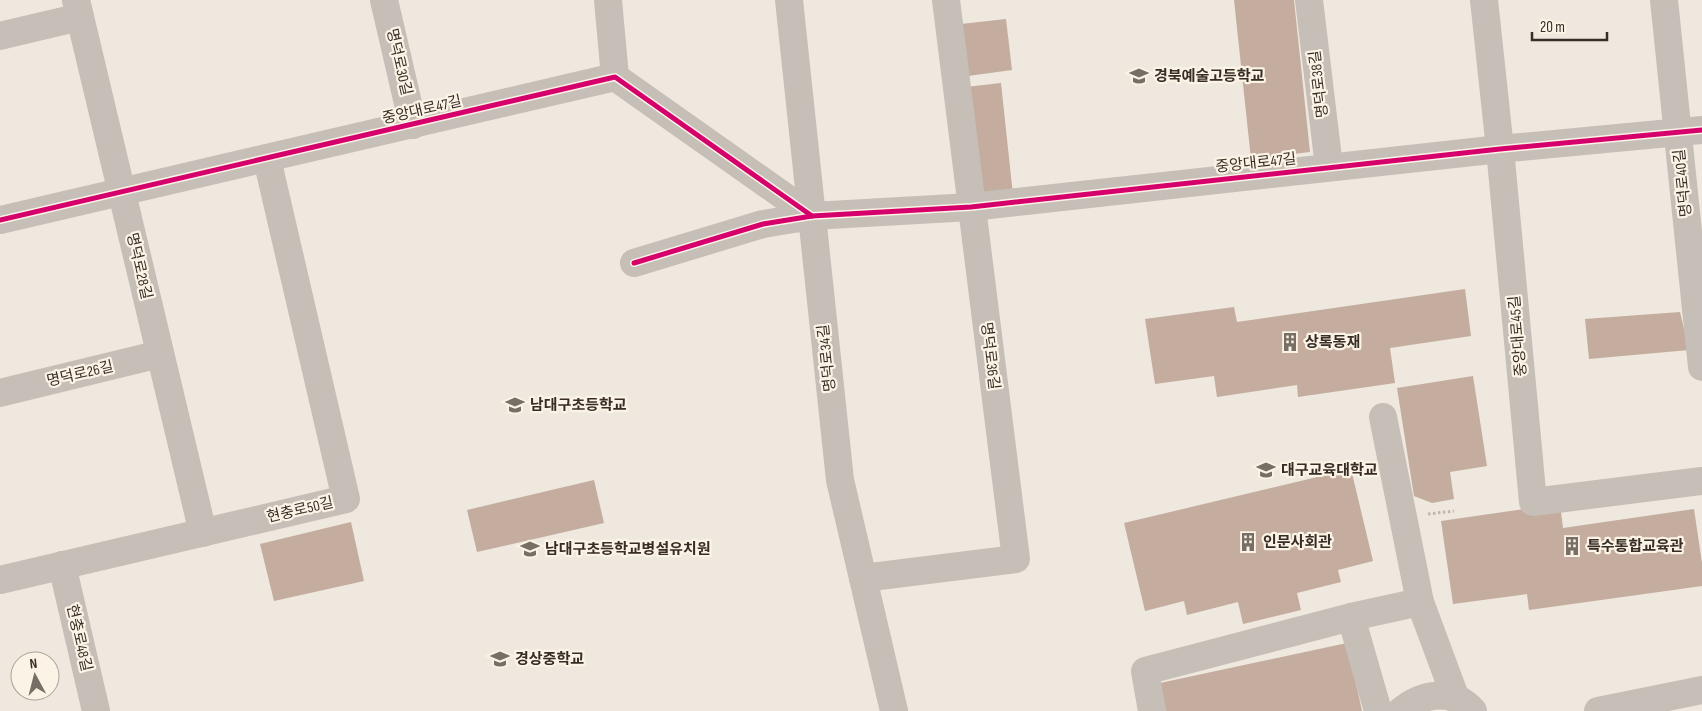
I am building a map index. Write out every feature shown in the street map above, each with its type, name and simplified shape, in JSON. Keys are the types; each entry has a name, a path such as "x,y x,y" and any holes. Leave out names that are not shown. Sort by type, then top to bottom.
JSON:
{"street":[{"name":"명덕로30길","path":"384,0 413,125"},
{"path":"608,0 615,77 812,216"},
{"name":"명덕로34길","path":"789,0 840,480 894,711"},
{"name":"명덕로36길","path":"863,578 1016,559 946,0"},
{"name":"명덕로38길","path":"1310,0 1329,168"},
{"name":"중앙대로45길","path":"1484,0 1533,502 1702,481"},
{"name":"명덕로40길","path":"1664,0 1690,132 1702,367"},
{"path":"0,36 78,9"},
{"name":"명덕로28길","path":"78,9 203,533"},
{"name":"중앙대로47길","path":"0,220 615,77"},
{"name":"중앙대로47길","path":"634,263 763,224 812,216 971,207 1500,149 1690,132"},
{"name":"현충로50길","path":"0,580 346,499 267,159"},
{"name":"명덕로26길","path":"0,393 160,354"},
{"path":"1383,417 1420,602 1464,705"},
{"name":"현충로48길","path":"62,566 96,711"},
{"path":"1152,711 1145,671 1351,617 1420,602"},
{"path":"1351,617 1378,711"},
{"path":"1598,711 1702,690"},
{"path":"1400,711 1410,703 1425,696 1440,695 1464,705"}],"building":[{"path":"1234,0 1294,0 1310,152 1251,159"},
{"path":"1006,19 1012,70 968,76 961,24"},
{"path":"1001,83 1013,195 978,198 966,87"},
{"name":"상록동재","path":"1465,289 1471,336 1390,348 1395,383 1298,397 1297,385 1217,397 1214,376 1155,384 1145,319 1234,307 1237,322"},
{"path":"1680,312 1689,350 1589,359 1585,319"},
{"path":"1473,376 1487,466 1450,472 1454,499 1432,503 1414,496 1397,388"},
{"name":"인문사회관","path":"1351,469 1373,561 1338,570 1341,582 1297,593 1301,610 1243,624 1238,602 1187,615 1184,601 1145,611 1124,523"},
{"path":"594,480 604,523 477,552 467,510"},
{"name":"특수통합교육관","path":"1560,504 1563,528 1694,509 1702,563 1702,586 1529,610 1527,594 1453,604 1441,521"},
{"path":"351,522 364,581 274,601 260,544"},
{"path":"1347,643 1362,711 1166,711 1160,683"}],"cycle path":[{"path":"0,220 615,77 812,216"},
{"path":"634,263 763,224 812,216 971,207 1500,149 1702,130"}],"place":[{"name":"경북예술고등학교","path":"1139,76"},
{"name":"상록동재","path":"1290,342"},
{"name":"남대구초등학교","path":"515,405"},
{"name":"대구교육대학교","path":"1266,470"},
{"name":"인문사회관","path":"1248,542"},
{"name":"특수통합교육관","path":"1572,546"},
{"name":"남대구초등학교병설유치원","path":"530,549"},
{"name":"경상중학교","path":"500,659"}]}
